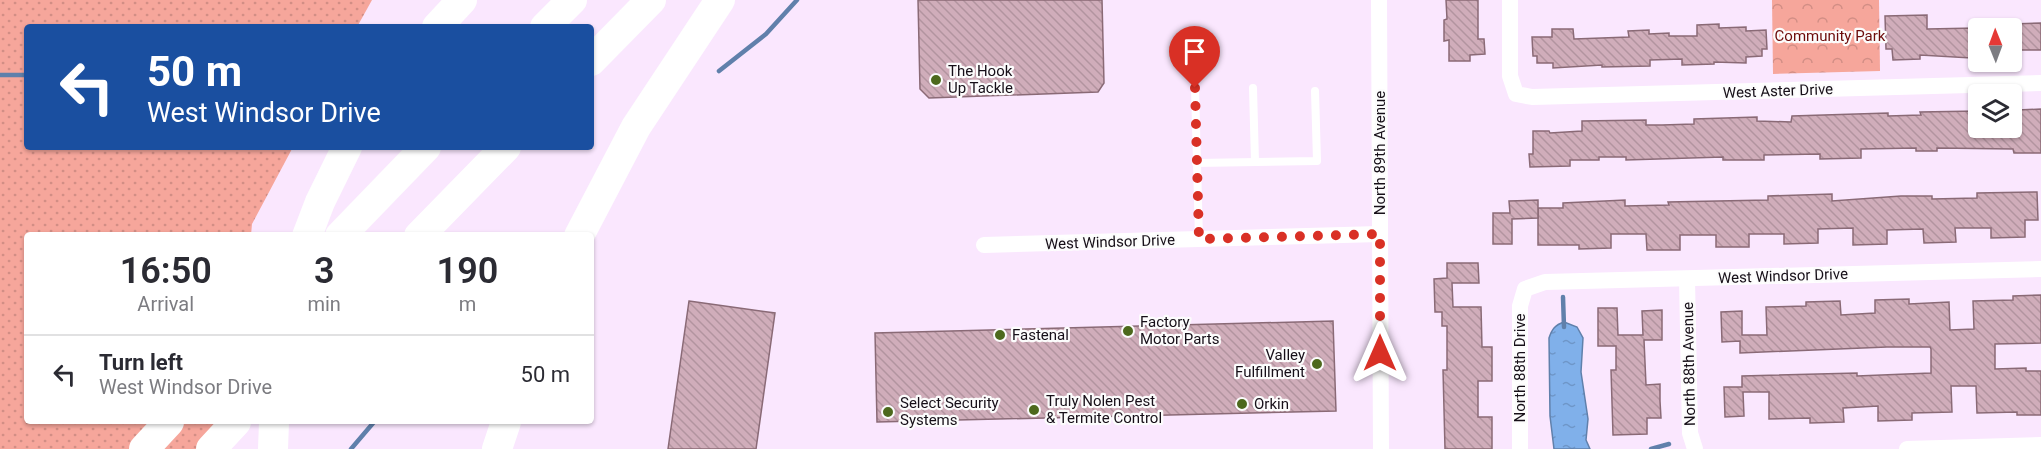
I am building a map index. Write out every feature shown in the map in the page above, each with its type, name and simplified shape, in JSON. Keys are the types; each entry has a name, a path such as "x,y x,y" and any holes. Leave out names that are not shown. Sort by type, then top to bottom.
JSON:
{"highway":[{"path":"440,24 462,0"},
{"path":"548,24 572,0"},
{"path":"594,58 651,0"},
{"path":"581,232 636,127 720,0"},
{"path":"309,232 320,202 346,150"},
{"path":"344,232 423,150"},
{"path":"423,232 504,150"},
{"path":"144,449 167,424"},
{"path":"211,449 234,424"},
{"path":"273,449 274,424"},
{"path":"497,449 505,424"}],"street":[{"name":"North 89th Avenue","path":"1379,0 1381,449"},
{"name":"West Aster Drive","path":"1510,0 1510,76 1516,93 1532,98 2041,83"},
{"name":"West Windsor Drive","path":"984,245 1380,234"},
{"name":"West Windsor Drive","path":"1525,289 1545,282 2041,269"},
{"name":"North 88th Avenue","path":"1687,279 1690,433 1695,449"},
{"name":"North 88th Drive","path":"1520,449 1520,306 1525,289"},
{"path":"1907,449 2041,445"}],"lane":[{"path":"1195,88 1199,239"},
{"path":"1253,88 1255,162"},
{"path":"1196,163 1317,161 1315,91"}],"green space":[{"path":"0,0 372,0 359,24 24,24 24,150 291,150 252,224 251,232 24,232 24,424 231,424 228,449 0,449"},
{"name":"Community Park","path":"1772,0 1879,0 1880,71 1773,74"}],"water":[{"path":"1564,322 1577,327 1583,338 1581,372 1588,419 1586,440 1590,449 1554,449 1550,416 1549,338 1554,328"}],"building":[{"path":"918,0 1102,0 1104,83 1098,92 929,98 920,89"},
{"path":"1446,0 1478,0 1478,39 1484,39 1485,54 1470,55 1470,61 1449,61 1449,40 1444,41 1444,20 1447,19"},
{"path":"1927,15 1927,29 1968,28 1968,58 1920,55 1920,59 1893,60 1892,49 1886,49 1885,16"},
{"path":"2041,23 2041,50 2022,50 2022,24"},
{"path":"1719,24 1719,28 1746,27 1746,31 1766,30 1767,49 1762,49 1762,56 1746,57 1746,63 1714,62 1714,64 1682,65 1682,59 1650,60 1650,66 1602,67 1602,65 1553,68 1553,63 1537,63 1537,56 1533,56 1532,37 1552,37 1552,29 1573,29 1574,39 1629,37 1628,31 1649,30 1649,34 1669,33 1669,36 1697,36 1697,25"},
{"path":"2041,109 2041,153 2014,153 2013,149 1937,148 1937,151 1916,151 1916,148 1861,149 1861,158 1820,159 1820,154 1764,155 1764,160 1723,160 1723,157 1626,160 1626,157 1599,157 1599,160 1570,160 1570,166 1530,167 1529,154 1533,154 1533,131 1549,131 1550,133 1582,131 1582,121 1646,120 1646,125 1662,125 1694,124 1694,119 1757,117 1757,121 1791,122 1792,116 1888,113 1888,116 1921,115 1920,112 1968,111 1968,138 2022,138 2022,110"},
{"path":"2037,192 2038,220 2025,220 2025,237 1991,238 1991,228 1955,228 1956,242 1924,243 1923,229 1887,230 1887,244 1853,245 1853,228 1818,229 1818,243 1784,244 1784,234 1749,234 1749,247 1716,247 1716,235 1680,235 1680,250 1647,250 1646,234 1611,234 1611,248 1579,249 1579,245 1538,245 1538,208 1563,208 1563,203 1625,200 1625,206 1669,205 1668,202 1768,200 1768,196 1832,194 1832,201 1901,196 1932,196 1932,199 1977,198 1977,193"},
{"path":"1538,200 1538,218 1512,219 1512,244 1493,244 1493,213 1510,213 1509,201"},
{"path":"1447,263 1478,263 1479,283 1452,283 1453,307 1481,307 1482,347 1492,347 1492,381 1478,381 1478,417 1492,417 1492,449 1445,449 1443,370 1447,370 1447,326 1442,326 1442,312 1435,312 1434,279 1447,278"},
{"path":"2041,295 2041,343 1995,344 1995,369 2026,368 2026,371 2041,371 2041,415 2017,415 2017,412 1977,413 1976,386 1951,386 1952,412 1912,413 1912,420 1878,421 1878,406 1843,408 1844,422 1810,423 1810,418 1769,419 1769,392 1743,392 1744,416 1725,417 1724,387 1742,387 1742,376 1857,373 1857,376 1931,373 1931,349 1930,347 1887,347 1740,353 1740,341 1722,342 1721,312 1742,311 1742,335 1767,335 1766,307 1806,306 1806,302 1840,301 1841,315 1875,313 1875,300 1909,299 1909,304 1949,302 1950,330 1974,329 1973,301 2013,300 2013,296"},
{"path":"689,301 775,313 756,449 668,449"},
{"path":"1598,308 1617,308 1618,335 1643,335 1642,311 1662,310 1662,340 1644,340 1646,385 1660,384 1661,418 1647,418 1647,434 1613,435 1611,370 1616,370 1616,346 1598,346"},
{"path":"1333,321 1336,411 877,422 875,333"}],"waterway":[{"path":"719,71 766,34 797,0"},
{"path":"0,75 24,75"},
{"path":"1563,297 1564,327"},
{"path":"351,449 372,424"},
{"path":"1651,449 1669,444"}],"place":[{"name":"The Hook Up Tackle","path":"936,80"},
{"name":"Factory Motor Parts","path":"1128,331"},
{"name":"Fastenal","path":"1000,335"},
{"name":"Valley Fulfillment","path":"1317,364"},
{"name":"Orkin","path":"1242,404"},
{"name":"Truly Nolen Pest & Termite Control","path":"1034,410"},
{"name":"Select Security Systems","path":"888,412"}],"route":[{"path":"1195,88 1199,239 1380,234 1380,353"}]}
